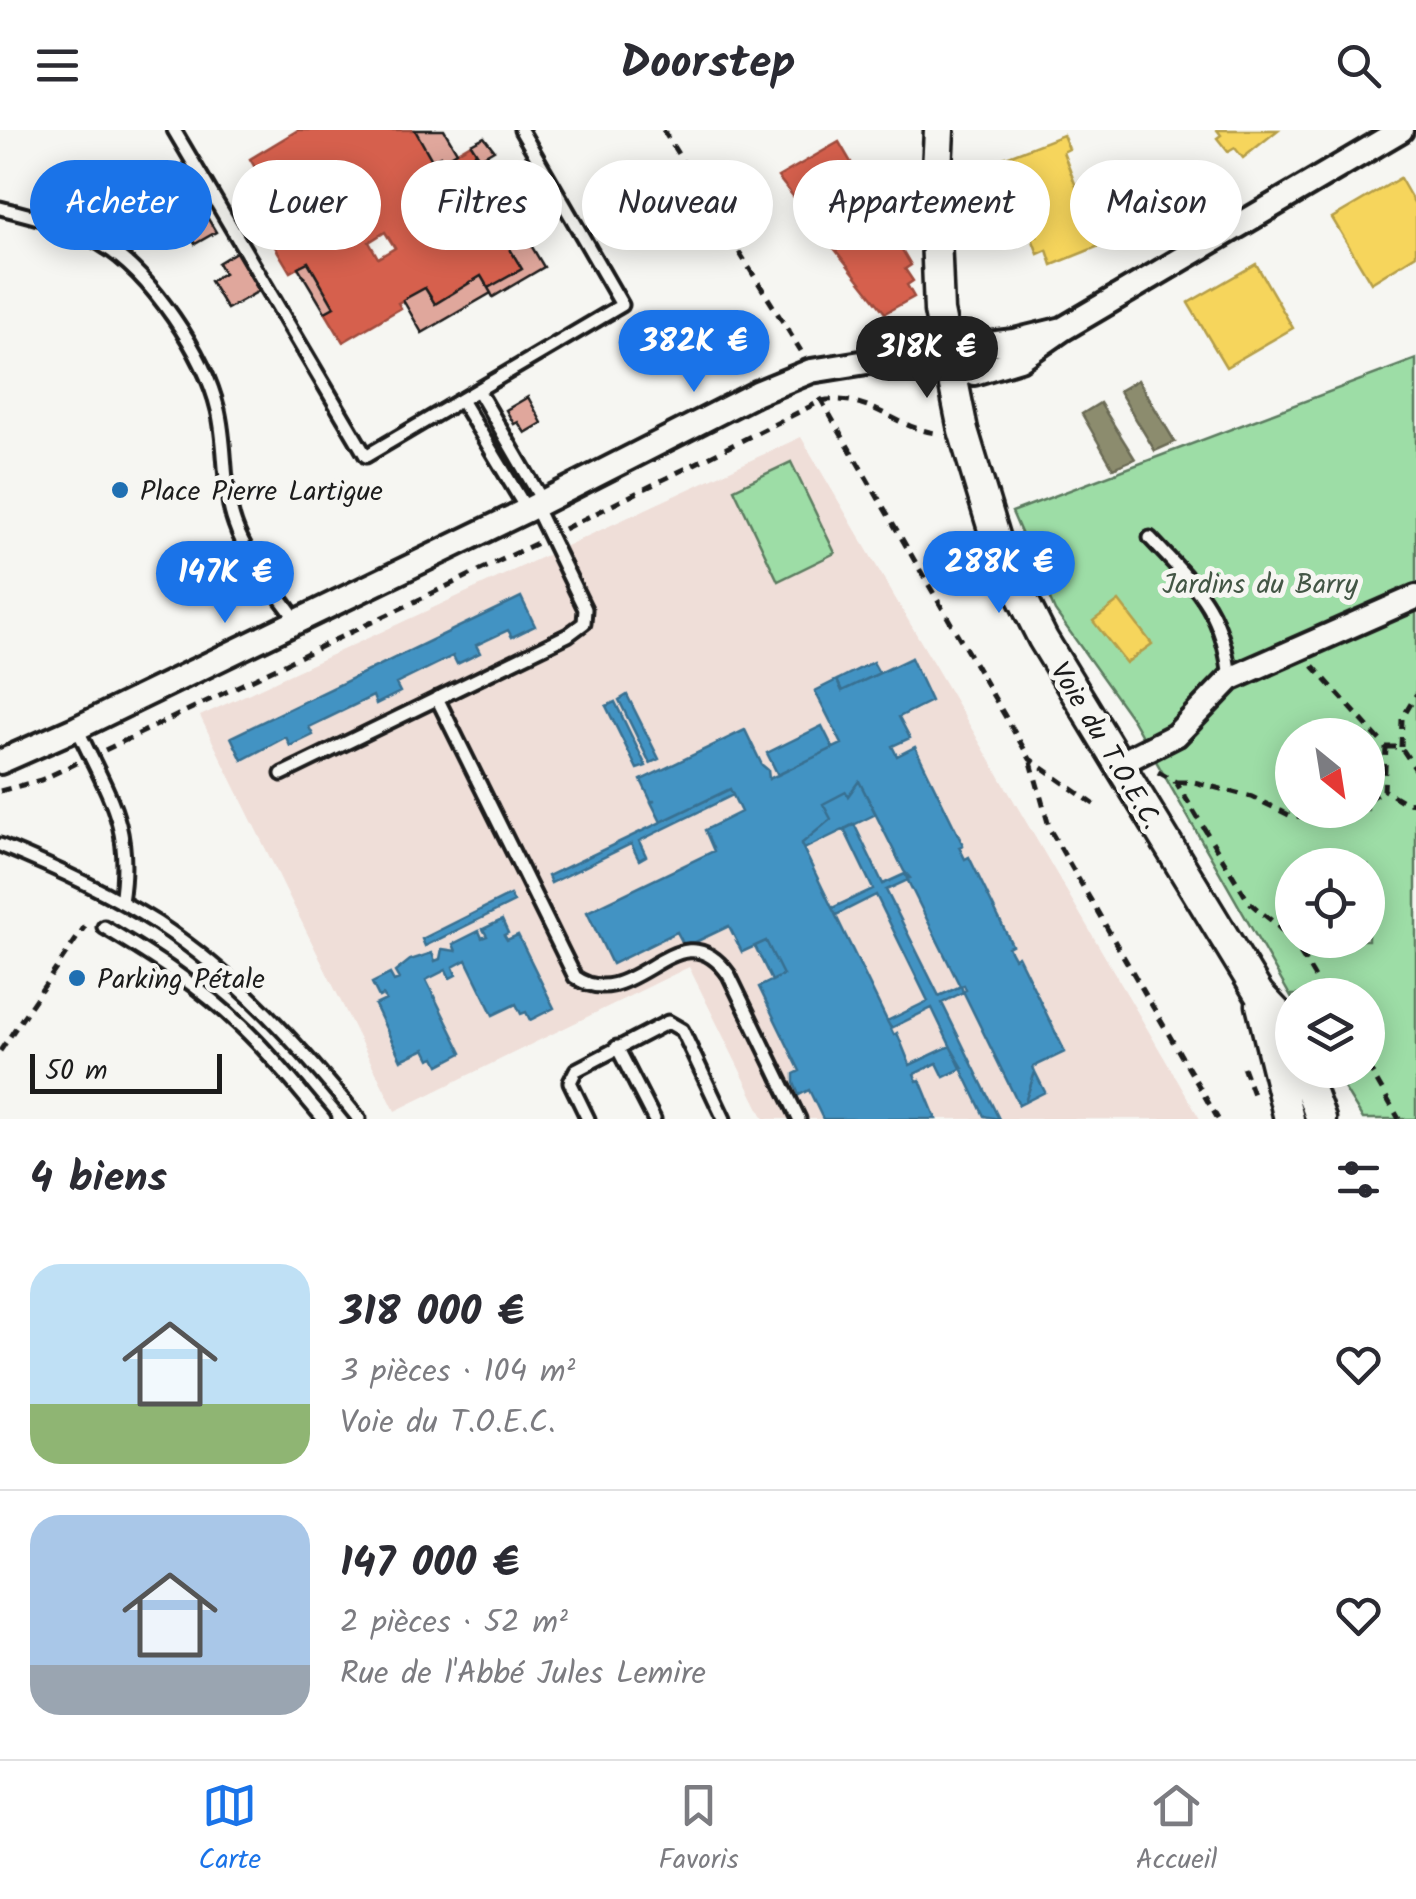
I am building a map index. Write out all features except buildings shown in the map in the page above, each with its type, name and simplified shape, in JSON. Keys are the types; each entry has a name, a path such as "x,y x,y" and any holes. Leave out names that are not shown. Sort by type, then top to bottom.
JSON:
{"street":[{"name":"Voie du T.O.E.C.","path":"939,130 935,210 939,311 963,430 1001,556 1042,639 1259,994 1275,1011"},
{"path":"0,762 535,506 757,393 812,371 866,362 946,359 974,373 1020,359 1063,329 1401,130"},
{"path":"1119,764 1176,735 1230,679 1415,599"},
{"name":"Voie du T.O.E.C.","path":"1259,994 1289,1119"},
{"path":"1310,1088 1322,1119"}],"lane":[{"path":"174,130 366,456 622,305 520,130"},
{"path":"0,208 33,216 101,244 138,272 194,352 217,405 224,435 228,499 235,524 254,560 297,621"},
{"path":"282,774 584,623 585,609 478,390"},
{"path":"461,400 535,506"},
{"path":"1150,538 1189,580 1219,621 1230,679"},
{"path":"437,698 576,978 599,988 613,986 684,951 704,950 716,958 729,976 799,1119"},
{"path":"76,728 115,806 125,843 121,902"},
{"path":"0,845 121,902 158,924 226,976 296,1042 359,1119"},
{"path":"104,927 212,1000 266,1052 324,1119"},
{"path":"588,1119 570,1082 576,1070 668,1022 682,1030 724,1119"},
{"path":"617,1048 654,1119"}],"path":[{"path":"663,130 803,354"},
{"path":"0,791 42,780 821,401 857,400 914,428 944,434"},
{"path":"821,401 1030,759 1050,830 1218,1119"},
{"path":"1302,646 1311,664 1386,746 1401,747"},
{"path":"1416,695 1402,720 1401,747 1416,770"},
{"path":"1385,768 1386,746"},
{"path":"1030,759 1095,805"},
{"path":"1155,771 1176,782 1194,782 1252,796 1275,808"},
{"path":"1176,782 1247,899 1257,912 1270,918 1315,978"},
{"path":"1385,791 1404,802 1416,803"},
{"path":"0,1050 107,895"},
{"path":"1381,1088 1399,1119"}],"shaded area":[{"path":"801,437 1200,1119 764,1119 689,967 395,1111 200,716"}],"green space":[{"name":"Jardins du Barry","path":"1416,359 1416,1119 1363,1119 1344,1088 1385,1088 1385,978 1280,978 1132,719 1055,611 1012,512"},
{"path":"791,462 835,553 778,581 734,489"}],"place":[{"name":"Place Pierre Lartigue","path":"120,490"},
{"name":"Parking Pétale","path":"77,978"}]}
